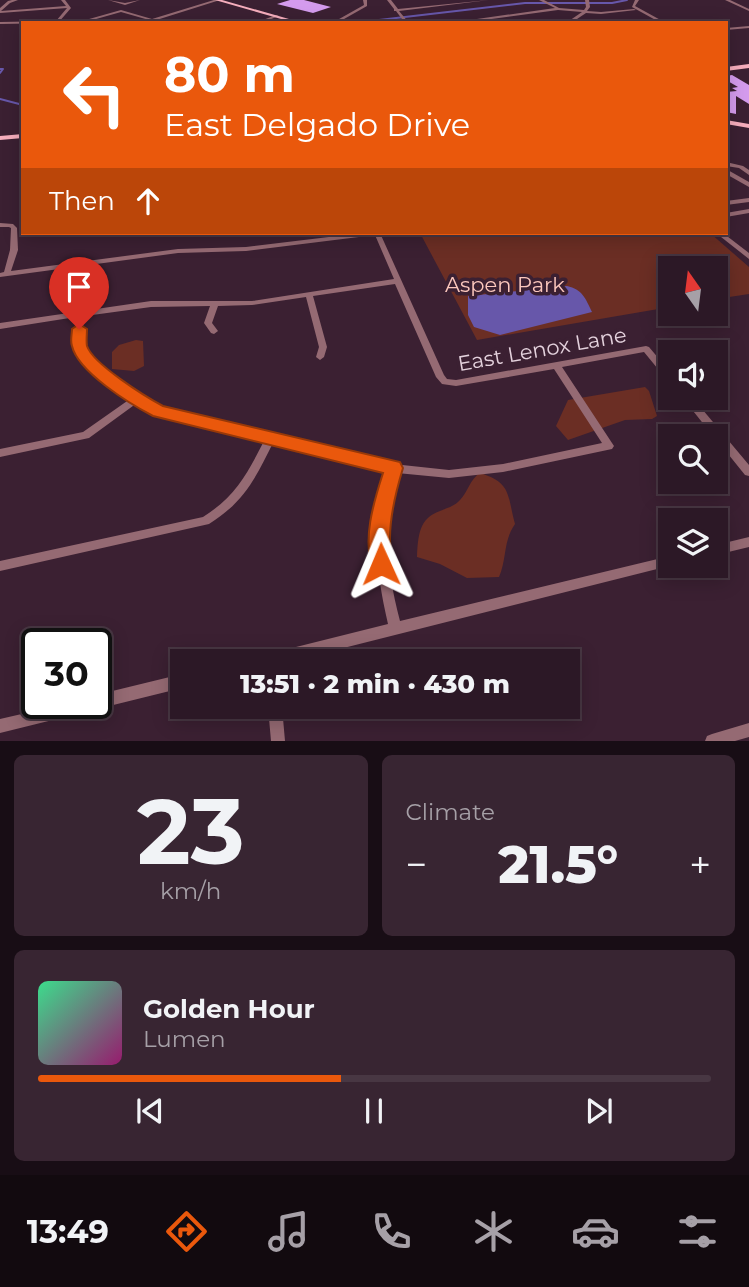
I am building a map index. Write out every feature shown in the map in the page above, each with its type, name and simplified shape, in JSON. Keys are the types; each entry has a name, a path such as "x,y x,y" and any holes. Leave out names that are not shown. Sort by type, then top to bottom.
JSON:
{"main road":[{"path":"217,0 295,21"},
{"path":"728,67 749,64"},
{"path":"728,122 749,126"},
{"path":"0,138 21,136"}],"street":[{"path":"0,11 9,2 16,0"},
{"path":"63,0 68,7"},
{"path":"110,0 125,4 138,0"},
{"path":"149,21 217,0"},
{"path":"389,0 404,19"},
{"path":"395,10 487,0"},
{"path":"637,0 633,6 660,21"},
{"path":"727,0 742,4"},
{"path":"544,1 558,9"},
{"path":"571,21 585,11 587,1"},
{"path":"337,21 365,3"},
{"path":"0,11 68,7"},
{"path":"58,21 68,7"},
{"path":"464,21 558,9 634,10"},
{"path":"84,21 121,11 152,20"},
{"path":"505,15 511,20"},
{"path":"263,21 277,16"},
{"path":"0,23 21,23"},
{"path":"728,29 749,27"},
{"path":"728,164 741,167 749,173"},
{"path":"728,172 749,186"},
{"path":"728,203 749,200"},
{"path":"728,215 749,211"},
{"path":"0,225 14,228 14,250 3,275"},
{"path":"3,275 178,251 246,249 361,235"},
{"path":"0,327 162,303 252,303 398,281 378,235"},
{"path":"722,235 749,257"},
{"name":"East Lenox Lane","path":"398,281 440,377 445,382 456,383 646,349 658,364"},
{"path":"310,294 323,347 320,357"},
{"path":"214,331 208,323 215,303"},
{"path":"81,314 78,338 82,353 136,399 159,411 409,470 449,474 503,468 609,446 556,365"},
{"path":"0,453 79,439 136,399"},
{"path":"698,410 749,472"},
{"path":"0,566 205,521 230,505 238,496 270,439"},
{"path":"393,468 383,503 380,539 383,577 395,627"},
{"path":"728,547 749,542"},
{"path":"312,649 658,564"},
{"path":"112,698 170,684"},
{"path":"0,726 29,719"},
{"path":"276,719 278,741"},
{"path":"712,741 749,730"}],"green space":[{"name":"Aspen Park","path":"421,235 712,235 749,267 749,294 728,297 728,256 658,256 658,309 477,340"},
{"path":"136,340 143,341 144,366 134,371 112,369 112,352 119,345"},
{"path":"645,387 649,391 657,416 652,419 625,420 568,440 556,426 568,400"},
{"path":"480,473 503,486 509,498 515,524 499,577 467,578 440,564 417,557 418,542 421,529 428,518 458,502"}],"shaded area":[{"path":"567,286 580,292 592,312 500,335 474,327 468,315 468,296"}],"building":[{"path":"304,0 331,7 313,13 277,4"},
{"path":"732,75 749,85 749,104 736,96 736,114 728,112 728,92 737,91 732,88 738,87 728,81 728,76"}],"waterway":[{"path":"380,21 525,3 612,3 627,0"},
{"path":"0,69 3,69 0,73"},
{"path":"0,99 21,104"}],"route":[{"path":"79,329 79,345 86,359 146,406 393,468 383,503 381,564"}]}
